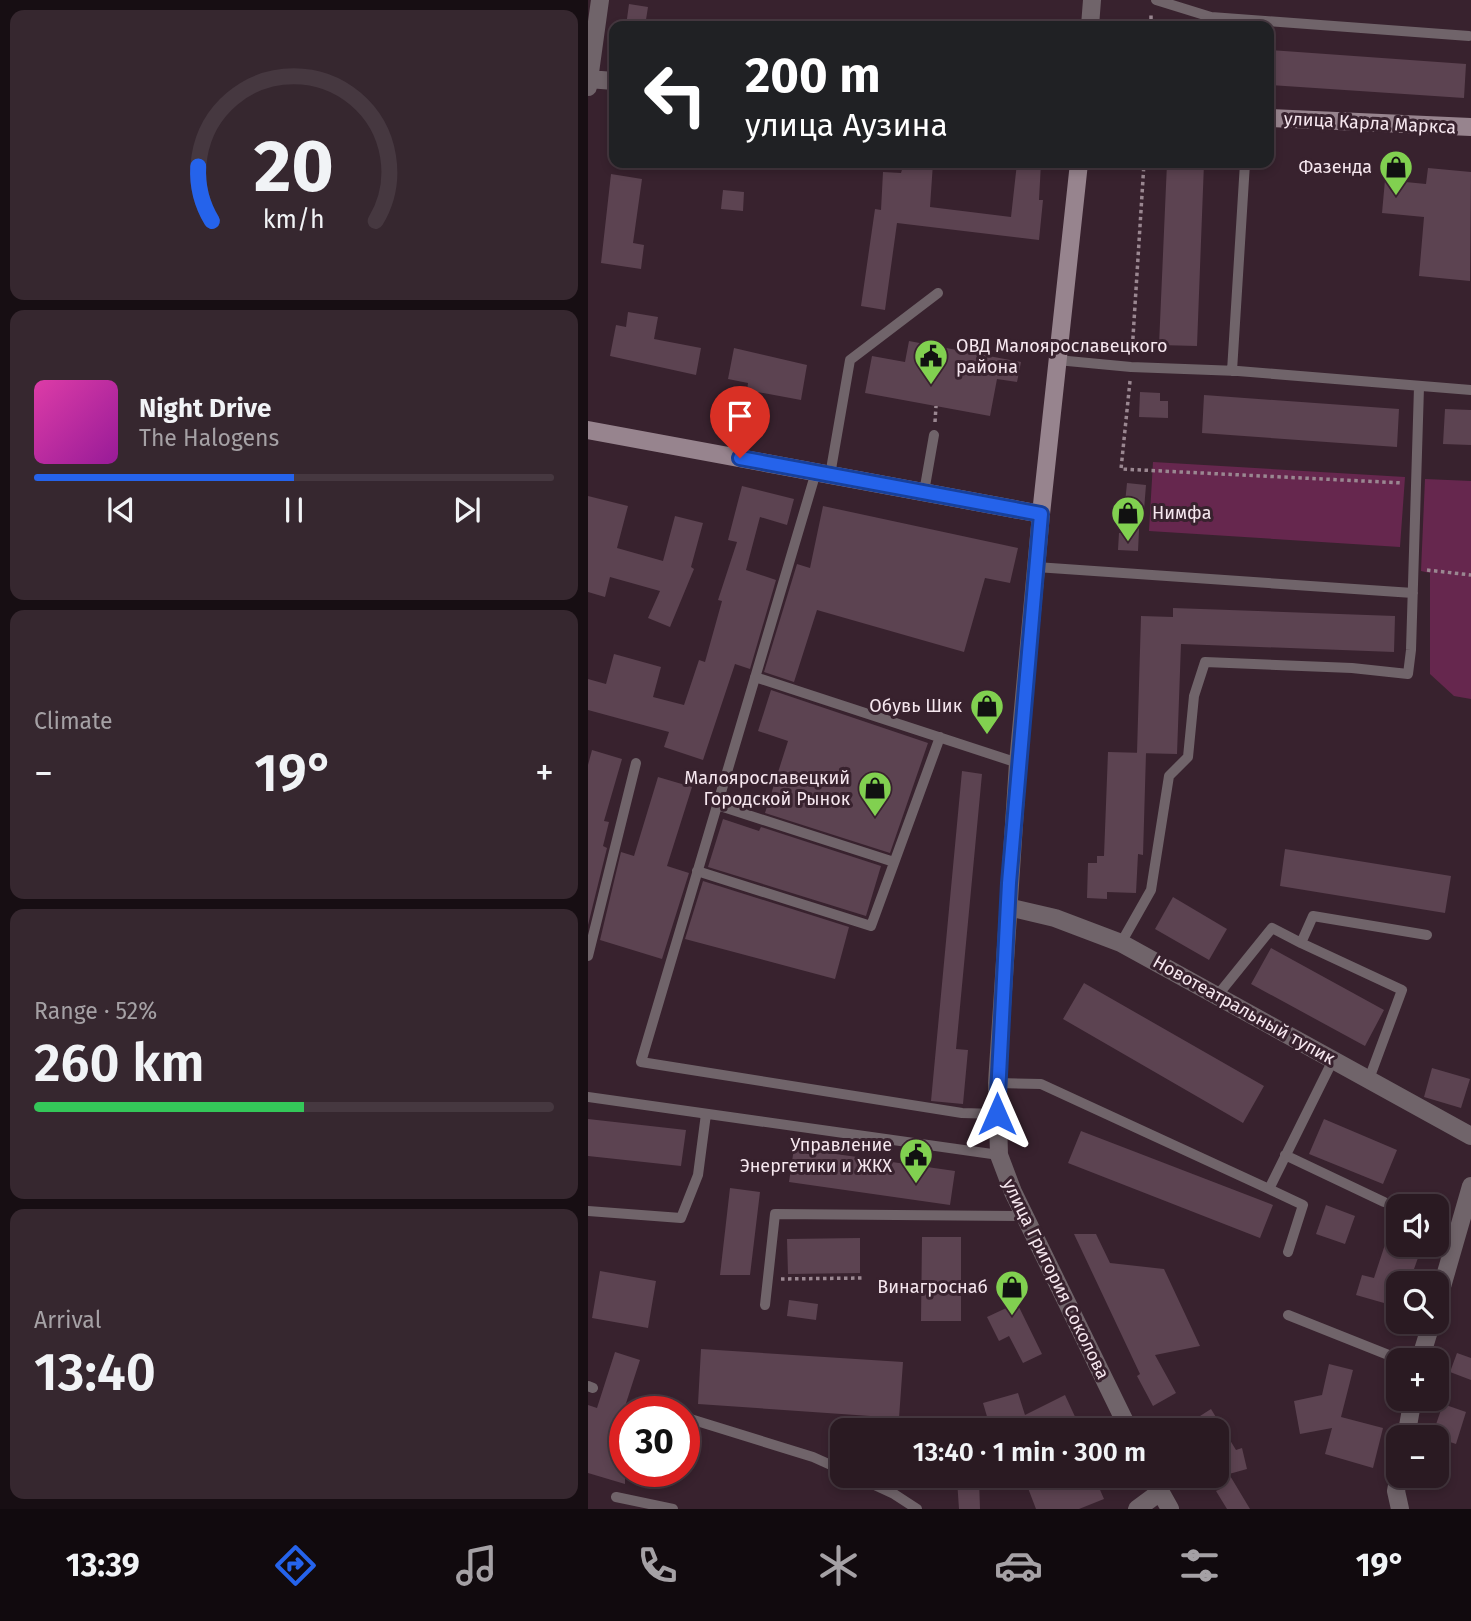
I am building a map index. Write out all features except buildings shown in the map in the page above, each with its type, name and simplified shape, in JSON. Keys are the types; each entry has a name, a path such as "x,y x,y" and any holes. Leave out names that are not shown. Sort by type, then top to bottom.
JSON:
{"main road":[{"name":"улица Карла Маркса","path":"1274,118 1471,127"},
{"name":"улица Григория Соколова","path":"1041,514 1078,168"},
{"path":"588,430 1041,514"}],"street":[{"path":"588,86 600,0"},
{"path":"1090,21 1092,0"},
{"path":"588,79 609,81"},
{"name":"улица Григория Соколова","path":"1041,514 1007,907 997,1083 999,1156 1024,1216 1123,1418"},
{"name":"Новотеатральный тупик","path":"1007,907 1055,918 1121,943 1471,1136"},
{"path":"1447,1271 1471,1186"},
{"path":"1137,1509 1152,1488"},
{"path":"1159,1488 1170,1509"},
{"path":"1397,1488 1400,1509"}],"lane":[{"path":"1156,0 1211,17 1265,21"},
{"path":"1274,22 1469,36"},
{"path":"1232,371 1245,168"},
{"path":"938,293 850,360 823,474 755,677 641,1062 962,1113 997,1114"},
{"path":"1057,360 1130,368 1232,371 1471,390"},
{"path":"1121,943 1152,890 1169,776 1188,757 1194,696 1205,662 1352,668 1408,674 1419,387"},
{"path":"924,492 934,435"},
{"path":"1036,567 1413,593"},
{"path":"755,677 1018,763"},
{"path":"697,871 871,926 940,737"},
{"path":"588,956 636,763"},
{"path":"717,805 894,862"},
{"path":"1301,943 1313,916 1427,935"},
{"path":"1217,996 1272,928 1402,990 1369,1079"},
{"path":"1269,1189 1333,1060"},
{"path":"997,1083 1041,1084 1303,1205 1288,1252"},
{"path":"588,1097 999,1156"},
{"path":"588,1211 681,1218 698,1175 706,1114"},
{"path":"1285,1155 1384,1202"},
{"path":"765,1305 775,1213 1024,1216"},
{"path":"1288,1315 1386,1354"},
{"path":"700,1422 830,1465"},
{"path":"881,1488 917,1509"},
{"path":"616,1497 673,1509"}],"path":[{"path":"1144,168 1121,468 1416,484"},
{"path":"934,422 936,406"},
{"path":"768,1280 863,1278"}],"shaded area":[{"path":"1153,462 1405,477 1400,547 1149,531"},
{"path":"1425,479 1471,481 1471,699 1454,696 1430,674 1430,573 1421,571"}],"place":[{"name":"Фазенда","path":"1396,197"},
{"name":"ОВД Малоярославецкого района","path":"931,386"},
{"name":"Нимфа","path":"1128,543"},
{"name":"Обувь Шик","path":"987,736"},
{"name":"Малоярославецкий Городской Рынок","path":"875,818"},
{"name":"Управление Энергетики и ЖКХ","path":"916,1185"},
{"name":"Винагроснаб","path":"1012,1317"}],"route":[{"path":"740,458 1041,514 1009,883 997,1114"}]}
